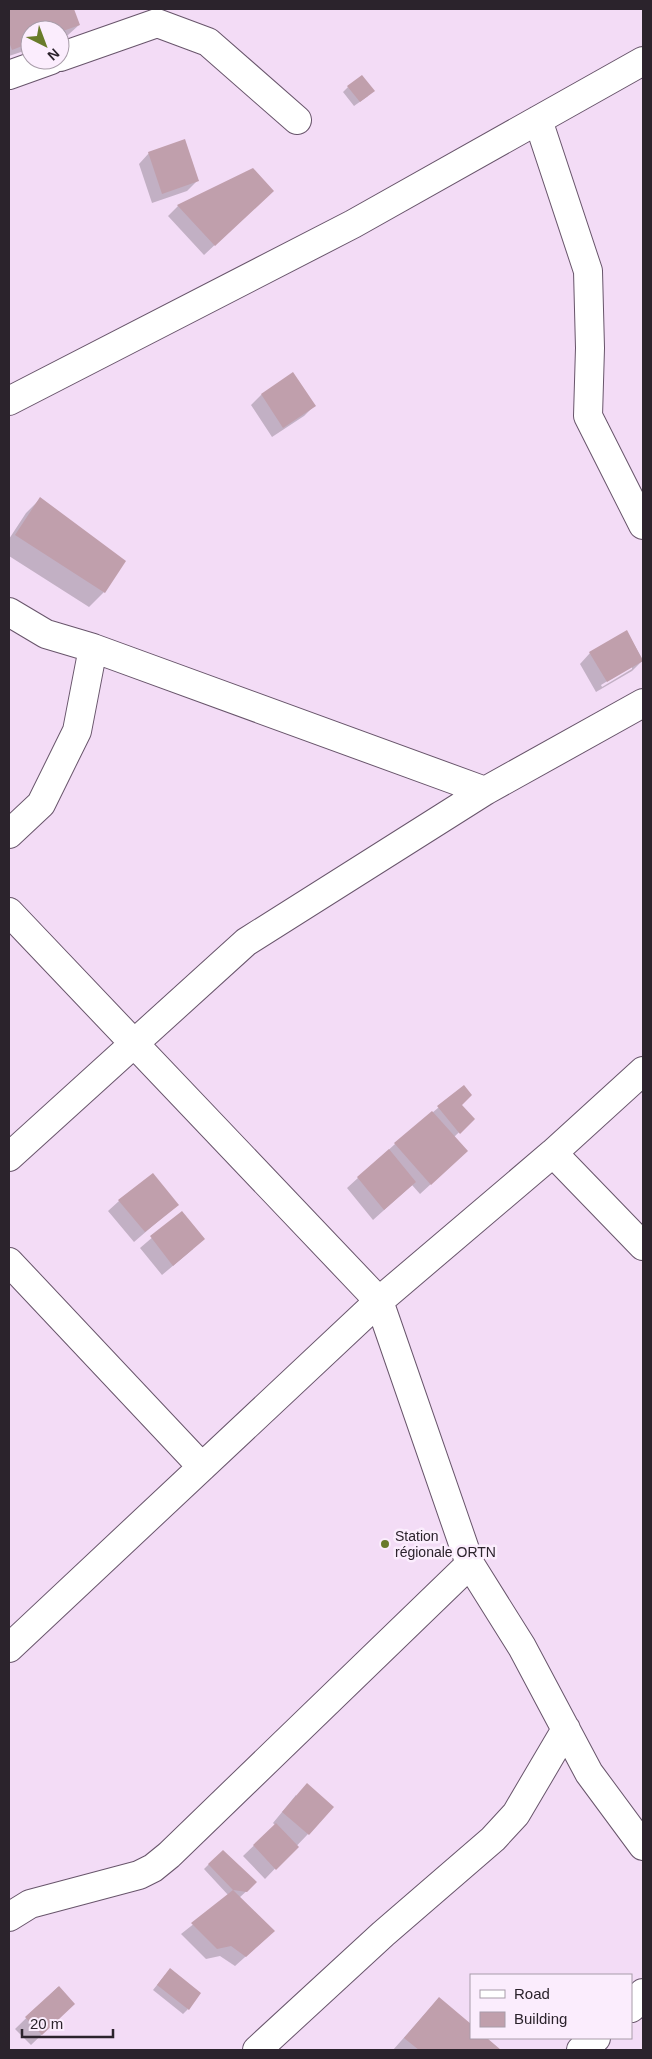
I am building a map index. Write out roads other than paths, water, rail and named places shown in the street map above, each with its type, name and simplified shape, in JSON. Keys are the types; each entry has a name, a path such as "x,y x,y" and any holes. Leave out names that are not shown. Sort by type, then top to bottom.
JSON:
{"street":[{"path":"70,53 157,23 208,42 297,120"},
{"path":"9,400 353,224 643,61"},
{"path":"9,75 23,70"},
{"path":"538,120 588,270 590,348 588,416 643,525"},
{"path":"9,612 46,634 93,648 485,791"},
{"path":"9,834 41,804 77,731 93,648"},
{"path":"9,1157 246,942 485,791 643,703"},
{"path":"9,912 380,1301 470,1564 522,1647 590,1773 643,1846"},
{"path":"9,1648 380,1301 553,1153 643,1071"},
{"path":"553,1153 643,1246"},
{"path":"9,1262 202,1467"},
{"path":"9,1917 30,1904 139,1875 153,1868 169,1855 470,1564"},
{"path":"257,2050 383,1934 492,1839 516,1814 566,1729"},
{"path":"632,2007 638,2002 643,1993"},
{"path":"581,2050 595,2039"}],"place":[{"name":"Station régionale ORTN","path":"385,1544"}]}
